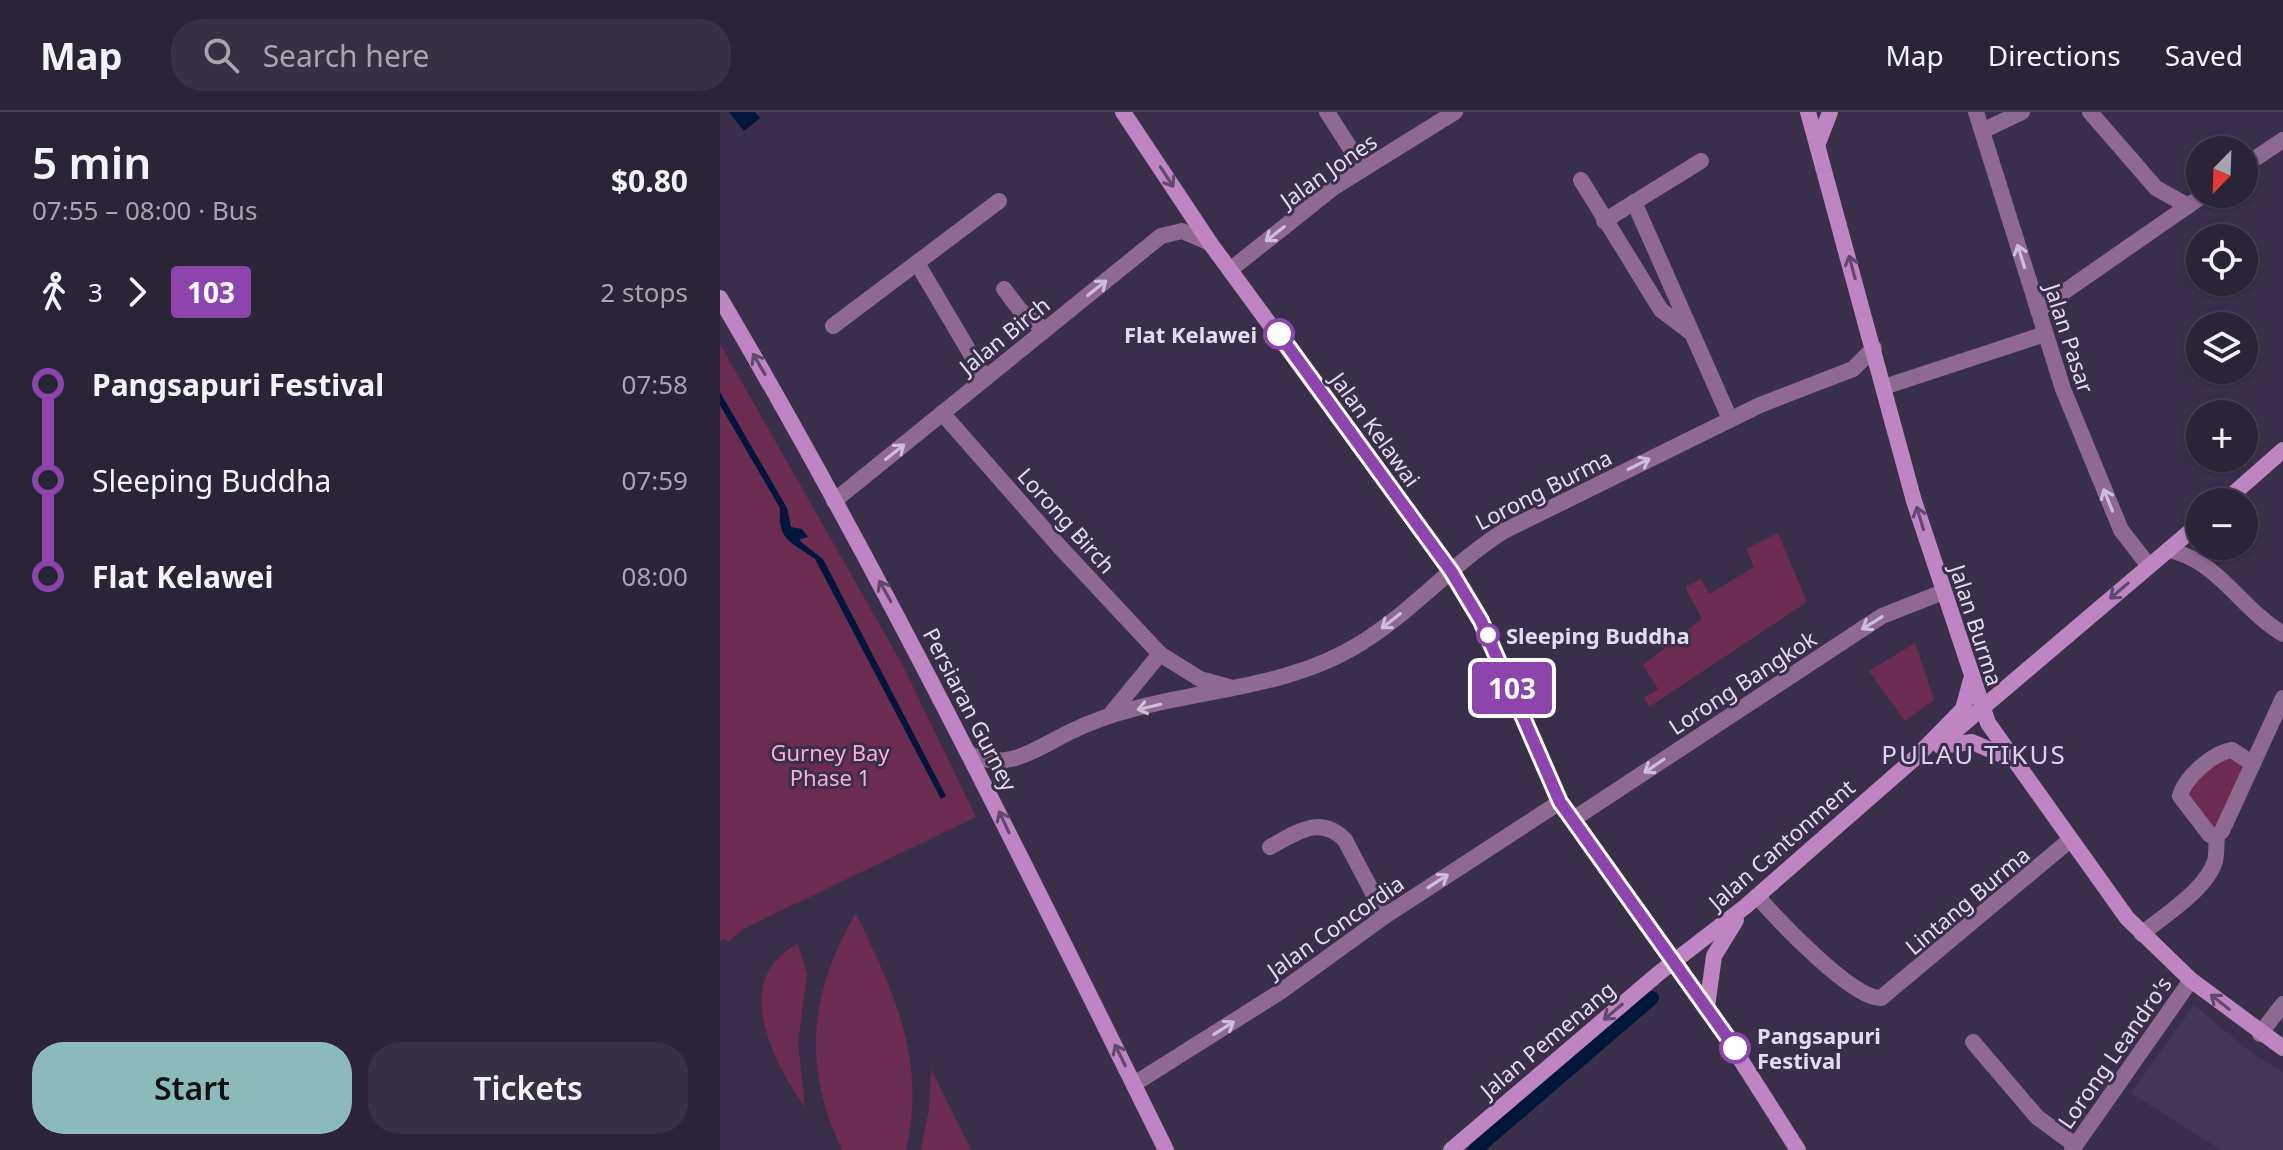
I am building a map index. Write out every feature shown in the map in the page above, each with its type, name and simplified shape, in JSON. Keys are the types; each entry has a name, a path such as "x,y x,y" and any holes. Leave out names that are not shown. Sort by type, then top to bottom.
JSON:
{"main road":[{"name":"Jalan Kelawai","path":"1123,112 1210,243 1451,571 1481,621 1560,802 1707,1007 1798,1150"},
{"name":"Jalan Burma","path":"1808,112 1943,592 1982,711 2070,840 2142,934 2191,980 2260,1034 2283,1048"},
{"path":"1817,144 1830,112"},
{"name":"Persiaran Gurney","path":"720,298 972,755 1166,1150"},
{"path":"2240,488 2283,450"},
{"name":"Jalan Cantonment","path":"1915,758 1936,747 1982,711 2186,535"},
{"name":"Jalan Cantonment","path":"1673,963 1751,901 1915,758 1963,709 1971,680"},
{"path":"1936,747 1972,742 2014,761"},
{"path":"1707,1007 1714,956 1751,901"},
{"name":"Jalan Pemenang","path":"1451,1150 1673,963"}],"street":[{"path":"1327,112 1363,168"},
{"name":"Jalan Jones","path":"1230,270 1431,118 1455,112"},
{"name":"Jalan Pasar","path":"1976,112 2063,389 2121,530 2149,566"},
{"path":"1982,131 2022,112"},
{"path":"2090,112 2156,188 2166,209 2161,225"},
{"path":"2258,157 2283,140"},
{"path":"1604,221 1701,161"},
{"path":"1581,180 1661,310 1690,332"},
{"path":"2156,188 2186,205"},
{"path":"833,326 999,201"},
{"path":"1634,202 1730,419"},
{"path":"2038,310 2186,207"},
{"name":"Jalan Birch","path":"834,501 1161,236 1182,231 1210,243"},
{"path":"917,263 985,378"},
{"path":"1004,289 1044,330"},
{"path":"1884,387 2045,334"},
{"name":"Lorong Burma","path":"972,755 988,763 1008,763 1109,716 1309,668 1362,643 1504,531 1730,419 1853,369 1874,348"},
{"name":"Lorong Birch","path":"942,413 1059,546 1160,654 1200,679 1235,688"},
{"path":"2168,550 2189,554 2218,576 2258,616 2283,634"},
{"path":"2209,560 2218,576"},
{"name":"Lorong Bangkok","path":"1572,820 1882,616 1943,592"},
{"path":"1109,716 1160,654"},
{"path":"2253,764 2232,750 2219,752 2182,787 2180,796 2186,807 2210,835 2222,831 2253,764 2283,698"},
{"name":"Jalan Concordia","path":"1134,1084 1280,992 1385,916 1560,802"},
{"path":"1270,847 1306,827 1336,830 1345,840 1385,916"},
{"path":"2142,934 2171,914 2211,870 2216,860 2217,835"},
{"name":"Lintang Burma","path":"1751,901 1865,995 1881,998 1891,993 2070,840"},
{"name":"Lorong Leandro's","path":"2073,1148 2191,980"},
{"path":"2260,1034 2283,1004"},
{"path":"1973,1042 2037,1117 2073,1148"}],"shaded area":[{"path":"2194,1005 2253,1054 2283,1072 2283,1150 2221,1150 2131,1093"}],"green space":[{"name":"Gurney Bay Phase 1","path":"720,344 902,664 976,817 743,929 728,942 725,939 720,941"},
{"path":"1778,533 1807,602 1649,707 1644,698 1658,689 1643,665 1702,619 1685,587 1701,579 1709,594 1754,567 1746,549"},
{"path":"1915,643 1934,700 1905,721 1869,671"},
{"path":"2228,756 2245,768 2216,826 2211,826 2186,793 2219,758"},
{"path":"856,913 883,971 903,1027 912,1086 906,1150 842,1150 821,1089 816,1059 820,1001 828,972"},
{"path":"798,944 807,974 798,1043 805,1107 771,1045 764,1022 762,999 766,978 777,959"},
{"path":"931,1069 971,1150 921,1150 929,1109"}],"water":[{"path":"729,112 755,112 760,118 744,131"},
{"path":"720,392 787,508 791,527 802,529 808,537 800,539 801,542 823,559 946,796 941,799 815,559 784,534 780,508 720,405"}],"waterway":[{"path":"1475,1150 1652,998"}],"bus line":[{"name":"103","path":"1279,334 1451,571 1481,621 1560,802 1735,1048"}],"place":[{"name":"Flat Kelawei","path":"1279,334"},
{"name":"Sleeping Buddha","path":"1488,635"},
{"name":"Pangsapuri Festival","path":"1735,1048"}],"district":[{"name":"PULAU TIKUS","path":"1974,754"}]}
